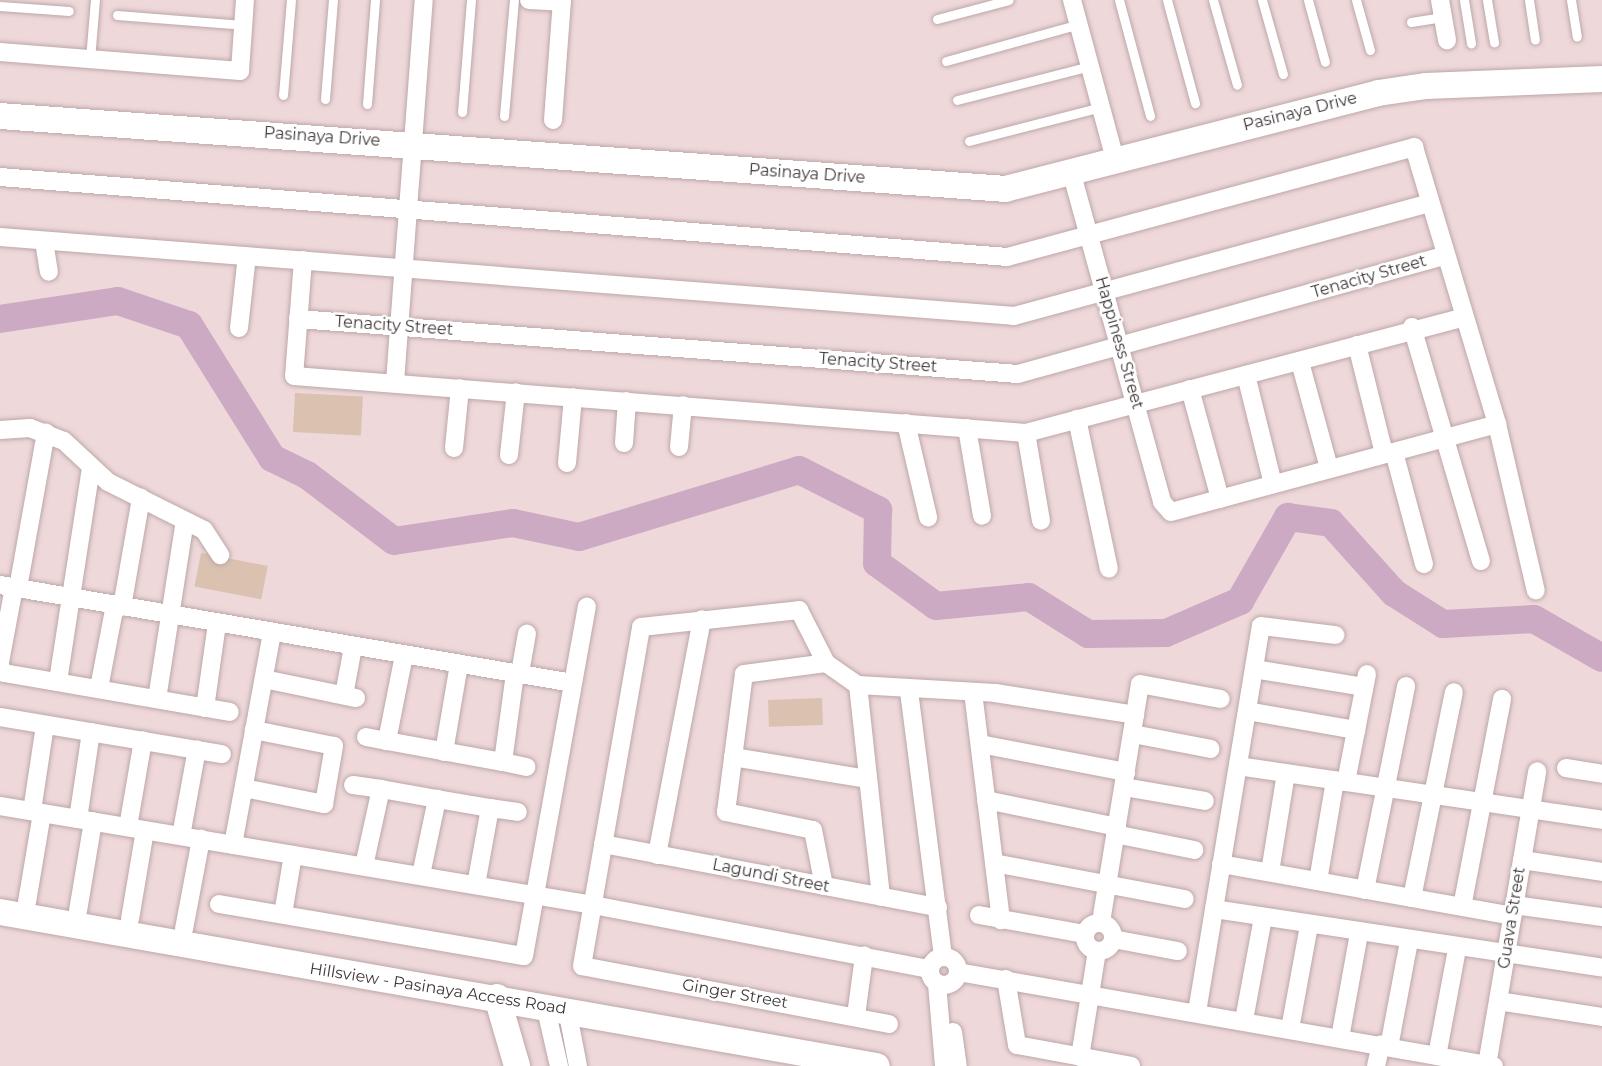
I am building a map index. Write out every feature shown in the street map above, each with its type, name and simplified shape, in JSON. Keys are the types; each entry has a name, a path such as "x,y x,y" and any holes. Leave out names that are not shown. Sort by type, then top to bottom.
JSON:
{"street":[{"path":"0,51 240,71 245,0"},
{"path":"395,382 424,0"},
{"path":"529,0 562,1 553,120"},
{"path":"1072,0 1115,159"},
{"path":"1442,9 1447,40"},
{"name":"Pasinaya Drive","path":"0,116 413,144 1005,189 1378,93 1426,86 1602,79"},
{"path":"0,177 1007,257 1414,147 1444,256 1497,424 1536,591"},
{"name":"Happiness Street","path":"1071,171 1162,502 1171,512 1220,499"},
{"path":"0,237 1014,316 1429,203"},
{"path":"44,241 49,272"},
{"path":"239,328 247,256"},
{"name":"Tenacity Street","path":"298,319 1018,374 1444,256"},
{"path":"303,260 294,376 395,382 1026,433 1190,388 1300,362 1412,327 1464,317"},
{"path":"1412,327 1448,438 1480,561"},
{"path":"1357,345 1424,564"},
{"path":"1300,362 1329,468"},
{"path":"1246,375 1274,484"},
{"path":"454,448 460,388"},
{"path":"1190,388 1220,499 1497,424"},
{"path":"509,455 516,392"},
{"path":"567,463 573,397"},
{"path":"624,443 627,401"},
{"path":"679,447 683,405"},
{"path":"1077,419 1109,569"},
{"path":"906,423 928,517"},
{"path":"968,428 982,516"},
{"path":"0,430 46,433 70,446 91,468 209,534 220,555"},
{"path":"0,662 11,587 46,433"},
{"path":"1026,433 1041,521"},
{"path":"58,681 91,468"},
{"path":"99,688 141,498"},
{"path":"157,699 185,521"},
{"path":"11,587 573,683"},
{"path":"219,903 524,956 587,607"},
{"path":"592,905 641,627 799,610 826,663 858,685 909,691 973,692 1135,715"},
{"path":"657,855 702,619"},
{"path":"205,708 217,624"},
{"path":"1197,1012 1261,626 1335,635"},
{"path":"233,844 272,633"},
{"path":"502,762 526,634"},
{"path":"264,679 350,697 353,647"},
{"path":"387,741 404,655"},
{"path":"824,886 813,830 726,812 744,674 826,663"},
{"path":"444,752 459,664"},
{"path":"0,667 4,673 230,712"},
{"path":"1254,669 1366,681 1356,730 1340,781 1318,881"},
{"path":"1101,922 1140,684 1221,699"},
{"path":"858,685 881,897"},
{"path":"1365,890 1406,686"},
{"path":"909,691 938,907 943,973 944,1066"},
{"path":"973,692 1001,920"},
{"path":"1412,898 1454,692"},
{"path":"1462,907 1502,699"},
{"path":"1247,711 1356,730"},
{"path":"0,719 222,754"},
{"path":"27,902 45,725"},
{"path":"244,788 324,804 334,746 255,730"},
{"path":"78,911 91,732"},
{"path":"1133,734 1211,750"},
{"path":"366,737 526,766"},
{"path":"130,920 143,740"},
{"path":"980,744 1205,801"},
{"path":"181,836 196,749"},
{"path":"734,757 868,779"},
{"path":"1238,766 1602,820"},
{"path":"1566,768 1602,774"},
{"name":"Guava Street","path":"1487,1065 1537,771"},
{"path":"1270,872 1286,773"},
{"path":"353,785 518,812"},
{"path":"364,866 381,789"},
{"path":"422,875 437,799"},
{"path":"986,800 1194,850"},
{"path":"0,806 422,875 864,956 943,973 1006,979 1092,993 1385,1046 1432,1059 1487,1065"},
{"path":"476,885 490,808"},
{"path":"184,929 201,839"},
{"name":"Lagundi Street","path":"603,844 938,907"},
{"path":"283,914 293,855"},
{"path":"1522,860 1602,872"},
{"path":"994,863 1185,899"},
{"path":"1221,864 1462,907 1602,917"},
{"name":"Ginger Street","path":"592,905 582,966 856,1016 888,1024"},
{"path":"1214,909 1457,949 1602,968"},
{"name":"Hillsview - Pasinaya Access Road","path":"0,912 311,970 556,1007 874,1066"},
{"path":"979,915 1085,934"},
{"path":"1244,1020 1263,917"},
{"path":"1101,922 1110,927 1113,939 1108,948 1097,951 1087,945 1085,934 1090,925 1101,922"},
{"path":"1290,1029 1309,925"},
{"path":"1340,1038 1359,933"},
{"path":"1113,939 1178,951"},
{"path":"1376,1066 1385,1046 1409,941"},
{"path":"1432,1059 1457,949"},
{"path":"1080,1057 1097,951"},
{"path":"856,1016 864,956"},
{"path":"943,973 958,1066"},
{"path":"1006,979 1017,1046 1131,1066"},
{"path":"497,997 518,1066"},
{"path":"1498,1001 1602,1017"},
{"path":"556,1007 559,1066"},
{"path":"556,1007 578,1066"}],"lane":[{"path":"90,59 95,0"},
{"path":"283,95 291,0"},
{"path":"325,99 333,0"},
{"path":"367,104 375,0"},
{"path":"462,112 471,0"},
{"path":"504,116 514,0"},
{"path":"937,19 1009,0"},
{"path":"1119,0 1150,116"},
{"path":"1167,0 1195,103"},
{"path":"1213,0 1237,85"},
{"path":"1262,0 1283,74"},
{"path":"1308,0 1325,62"},
{"path":"1356,0 1370,50"},
{"path":"1464,0 1471,43"},
{"path":"1487,0 1494,42"},
{"path":"1529,0 1535,40"},
{"path":"1571,0 1577,38"},
{"path":"0,6 69,11"},
{"path":"1411,22 1442,9"},
{"path":"117,15 243,25"},
{"path":"946,61 1079,24"},
{"path":"957,100 1090,66"},
{"path":"969,141 1101,107"}],"shaded area":[{"path":"295,393 363,397 361,436 293,432"},
{"path":"201,553 268,566 261,599 195,586"},
{"path":"822,698 823,725 769,727 768,700"}],"waterway":[{"path":"0,319 118,301 189,325 272,458 307,475 394,541 513,523 579,537 799,470 878,510 877,563 936,606 1029,597 1088,634 1166,633 1240,601 1288,517 1331,523 1394,593 1443,624 1534,619 1602,658"}]}
